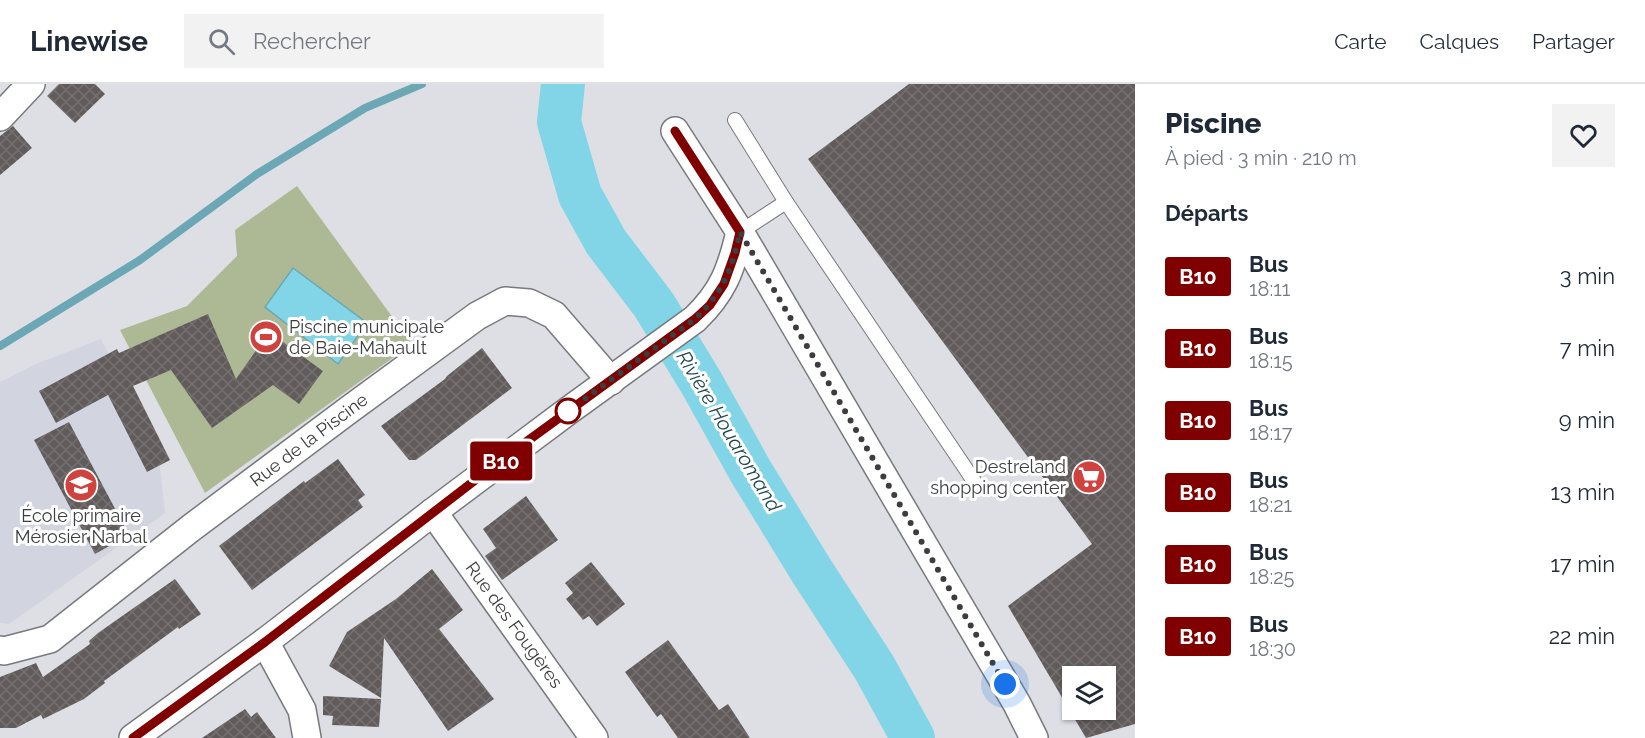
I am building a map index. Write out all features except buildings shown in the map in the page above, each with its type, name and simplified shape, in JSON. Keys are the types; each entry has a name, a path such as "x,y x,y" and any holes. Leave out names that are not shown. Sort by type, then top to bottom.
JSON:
{"street":[{"path":"0,117 32,84"},
{"path":"675,131 740,232 1035,738"},
{"path":"133,738 265,642 433,512 654,347 695,319 710,305 724,284 740,232"},
{"name":"Rue de la Piscine","path":"0,650 4,651 50,639 191,528 350,409 477,316 505,300 529,303 554,315 611,381"},
{"name":"Rue des Fougères","path":"433,512 594,738"},
{"path":"265,642 302,710 307,738"}],"lane":[{"path":"735,120 786,202 976,484"},
{"path":"740,232 786,202"}],"shaded area":[{"name":"École primaire Mérosier Narbal","path":"101,339 159,457 165,513 9,624 0,623 0,382 36,364"}],"green space":[{"name":"Piscine municipale de Baie-Mahault","path":"297,186 412,344 205,493 120,330 187,306 237,256 235,230"}],"water":[{"path":"293,268 367,323 338,364 265,307"}],"waterway":[{"path":"0,346 140,260 257,174 365,108 422,84"},
{"name":"Rivière Houaromand","path":"563,84 559,122 580,195 606,242 654,305 702,384 751,472 874,667 913,738"}],"bus line":[{"name":"B10","path":"133,738 265,642 433,512 695,319 710,305 729,272 740,232 675,131"}],"place":[{"name":"Piscine municipale de Baie-Mahault","path":"266,337"},
{"name":"Destreland shopping center","path":"1089,477"},
{"name":"École primaire Mérosier Narbal","path":"81,485"}],"route":[{"path":"568,411 695,319 710,305 729,272 740,232 1005,684"}]}
